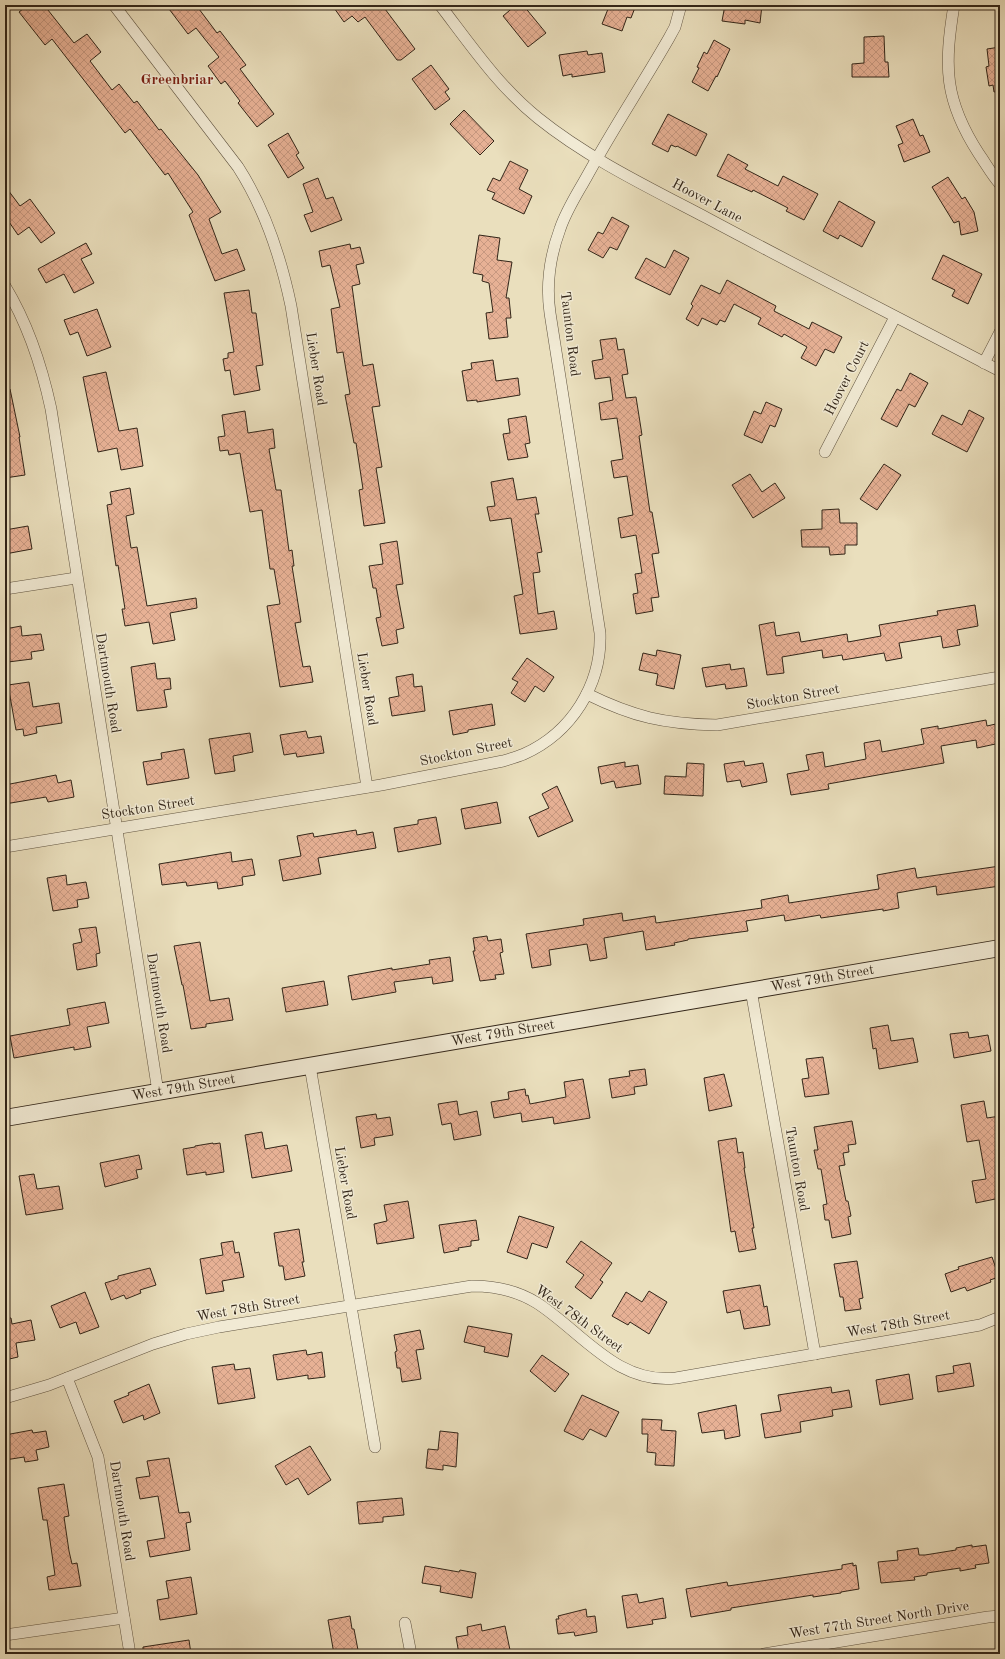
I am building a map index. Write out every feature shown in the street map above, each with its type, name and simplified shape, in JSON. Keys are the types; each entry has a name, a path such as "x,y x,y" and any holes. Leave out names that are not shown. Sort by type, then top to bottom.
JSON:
{"main road":[{"name":"West 79th Street","path":"5,1118 1000,948"}],"street":[{"name":"Lieber Road","path":"114,5 238,167 250,188 278,255 291,306 367,786"},
{"name":"Hoover Lane","path":"440,5 476,53 517,99 538,118 596,159 1000,372"},
{"name":"Taunton Road","path":"587,694 598,664 600,626 551,321 548,294 550,268 560,229 596,159 669,38 675,26 681,5"},
{"path":"954,5 948,47 948,68 952,94 963,127 1000,184"},
{"name":"Dartmouth Road","path":"5,286 28,333 40,364 47,390 158,1092"},
{"name":"Hoover Court","path":"825,452 895,317"},
{"path":"984,363 1000,332"},
{"path":"5,590 76,578"},
{"name":"Stockton Street","path":"5,847 367,786 503,761 523,755 547,741 563,728 576,712 587,694 616,708 649,718 690,725 717,725 1000,677"},
{"name":"Taunton Road","path":"751,990 815,1354"},
{"name":"Lieber Road","path":"310,1066 375,1446"},
{"name":"West 78th Street","path":"5,1398 67,1378 153,1344 186,1334 219,1327 472,1286 486,1286 506,1290 536,1302 616,1365 642,1375 662,1378 676,1378 980,1325 1000,1317"},
{"name":"Dartmouth Road","path":"67,1378 98,1457 130,1654"},
{"name":"West 77th Street North Drive","path":"764,1654 1000,1616"},
{"path":"5,1635 124,1618"},
{"path":"405,1623 411,1654"}],"building":[{"path":"28,5 44,5 74,43 87,34 101,52 90,61 112,90 119,84 134,103 137,101 159,130 161,129 198,175 221,212 209,219 222,254 237,249 245,270 215,281 189,215 193,212 168,173 165,175 130,129 125,133 52,39 45,45 19,12"},
{"path":"166,5 196,5 217,33 220,31 246,65 240,69 274,114 257,127 238,103 240,101 225,81 221,84 208,66 219,57 196,28 188,34"},
{"path":"332,5 382,5 415,49 401,60 397,60 365,17 358,22 352,16 344,22"},
{"path":"516,5 523,5 546,33 528,47 503,16"},
{"path":"599,5 636,5 631,18 627,17 622,31 602,24 608,9"},
{"path":"725,5 762,5 760,23 745,20 745,24 722,21"},
{"path":"884,36 885,62 888,62 889,77 852,77 852,64 864,63 864,37"},
{"path":"714,40 730,49 717,77 716,76 708,91 692,82 699,68 697,67 704,52 707,54"},
{"path":"1000,47 1000,91 994,92 993,85 989,86 986,67 989,66 987,49"},
{"path":"587,51 588,55 602,53 605,72 572,77 572,74 563,76 559,55"},
{"path":"431,65 449,89 445,92 450,99 435,110 412,79"},
{"path":"464,110 494,141 480,155 450,124"},
{"path":"668,114 707,134 696,156 677,146 671,145 668,152 652,144"},
{"path":"913,119 920,136 923,135 930,152 904,162 898,145 903,143 896,126"},
{"path":"288,133 299,153 296,155 304,168 288,178 268,145"},
{"path":"728,154 748,165 745,169 778,186 783,176 818,194 804,220 786,211 788,208 753,190 752,192 717,176"},
{"path":"510,161 528,170 519,189 532,196 524,214 492,199 495,193 487,190 493,178 500,181"},
{"path":"948,177 962,199 965,197 974,212 978,231 961,235 959,221 954,223 932,187"},
{"path":"318,178 326,199 333,197 342,220 311,232 304,215 313,212 303,184"},
{"path":"5,186 20,206 30,199 55,233 41,243 29,227 18,235 5,216"},
{"path":"839,201 875,222 862,247 840,235 838,239 823,231"},
{"path":"612,217 629,226 617,250 610,247 603,258 588,250 598,232 603,234"},
{"path":"479,235 500,238 497,260 512,262 506,298 509,298 511,318 506,318 508,337 489,339 486,313 493,312 489,283 482,281 483,275 473,273"},
{"path":"86,243 92,254 81,259 94,283 74,293 64,274 46,283 38,269"},
{"path":"350,244 351,249 360,247 364,263 356,265 360,284 352,286 363,366 373,364 380,406 372,407 382,467 376,468 385,523 364,526 359,490 363,489 356,443 354,443 345,395 350,394 343,352 337,353 331,309 340,307 330,265 322,267 319,251"},
{"path":"674,250 689,258 670,295 635,278 646,258 665,268"},
{"path":"943,255 982,274 968,304 952,296 955,290 932,279"},
{"path":"727,280 776,306 774,311 809,329 812,322 842,337 834,353 825,349 816,366 801,358 807,347 784,334 782,337 758,324 761,318 734,304 725,322 720,320 717,325 702,318 698,326 686,319 693,306 691,304 701,285 720,294"},
{"path":"249,290 252,313 256,313 263,365 256,366 260,390 234,395 230,370 225,371 223,359 228,358 228,353 234,352 224,293"},
{"path":"97,309 111,347 87,356 78,332 70,335 64,320"},
{"path":"616,338 618,350 624,349 628,374 622,375 626,398 636,397 642,435 639,436 650,512 652,512 659,553 652,554 659,597 651,598 653,611 636,614 633,594 638,593 635,574 642,573 636,535 621,538 618,518 633,515 627,476 614,478 611,461 623,459 617,418 601,420 599,403 613,400 610,377 595,379 592,361 603,359 600,340"},
{"path":"493,360 496,381 518,378 520,395 477,402 477,400 467,401 462,371 472,369 471,363"},
{"path":"106,372 119,431 137,428 143,466 121,470 117,448 98,452 83,377"},
{"path":"910,373 928,383 915,407 909,404 897,427 881,419 897,389 901,391"},
{"path":"10,389 20,437 25,475 5,478 5,390"},
{"path":"766,402 782,409 775,427 770,425 762,443 744,435 754,411 761,414"},
{"path":"969,410 984,418 967,452 932,434 942,415 962,425"},
{"path":"245,411 248,433 273,429 275,448 269,449 276,490 281,490 289,551 292,550 294,566 292,566 301,622 295,623 303,667 310,666 313,682 280,687 267,606 280,604 274,569 270,569 262,510 250,512 240,453 229,455 228,450 220,451 218,437 225,436 222,415"},
{"path":"526,416 530,443 525,444 528,457 508,460 503,434 510,433 508,419"},
{"path":"884,464 901,475 877,510 860,499"},
{"path":"750,474 762,492 775,483 785,498 753,518 732,485"},
{"path":"513,478 517,500 536,497 539,514 535,514 542,552 537,553 540,572 533,573 538,614 554,611 557,629 520,634 514,596 523,594 511,518 490,521 487,507 495,506 491,482"},
{"path":"130,488 134,514 126,516 131,548 137,547 147,606 196,598 197,608 170,613 175,640 153,644 149,622 125,626 122,609 125,609 118,565 116,566 107,505 112,504 110,492"},
{"path":"839,509 840,523 857,523 857,545 845,545 845,554 830,555 829,547 802,547 801,530 822,529 822,510"},
{"path":"28,526 32,549 5,554 5,530"},
{"path":"397,541 403,584 396,585 404,628 396,630 398,643 382,646 376,618 381,617 376,588 373,588 369,566 383,564 380,544"},
{"path":"975,605 978,626 957,630 960,645 943,648 941,636 899,643 902,658 886,661 884,653 843,660 842,655 823,658 822,650 782,657 784,673 767,675 759,625 774,622 776,636 799,632 801,642 847,634 848,642 881,636 879,625 938,615 937,611"},
{"path":"21,626 22,636 41,634 44,650 31,652 32,659 8,662 5,645 5,629"},
{"path":"657,650 681,655 674,689 656,685 658,674 639,670 643,653 656,656"},
{"path":"527,658 554,677 544,692 535,686 525,702 511,693 518,682 512,679"},
{"path":"155,663 157,679 170,678 171,689 164,690 167,707 137,711 131,667"},
{"path":"730,664 731,670 744,668 747,686 726,689 725,684 706,687 702,668"},
{"path":"413,674 414,687 422,686 425,711 392,716 389,698 399,696 396,677"},
{"path":"29,682 33,707 59,703 62,723 36,727 37,733 24,736 23,729 16,730 8,685"},
{"path":"492,704 495,725 468,730 468,732 453,735 449,711"},
{"path":"986,720 987,726 1000,723 1000,743 977,748 976,740 941,746 944,763 828,784 829,789 791,795 787,774 809,770 806,755 823,752 825,767 866,759 864,743 880,740 882,752 924,744 921,729 938,726 938,729"},
{"path":"306,731 308,738 321,736 324,753 297,757 296,753 284,755 280,735"},
{"path":"250,733 253,752 233,756 235,771 215,774 209,739"},
{"path":"184,749 189,778 147,785 143,762 162,759 161,753"},
{"path":"744,761 745,766 763,763 767,782 742,787 740,780 727,782 724,764"},
{"path":"625,762 625,767 638,765 641,784 616,788 614,781 601,784 598,767"},
{"path":"687,763 704,764 703,796 664,794 665,776 686,777"},
{"path":"56,775 58,783 71,780 74,797 48,802 46,797 5,804 5,785"},
{"path":"557,786 573,821 538,837 529,817 549,808 542,794"},
{"path":"497,802 501,823 465,829 461,809"},
{"path":"436,817 441,844 398,852 394,828 418,824 418,820"},
{"path":"356,830 357,835 373,832 376,848 318,858 321,874 283,881 279,860 301,856 297,836 313,833 314,837"},
{"path":"231,852 232,862 252,859 255,875 242,877 243,885 218,889 217,882 187,886 186,882 162,885 159,864"},
{"path":"1000,866 1000,886 937,895 936,886 897,893 899,908 821,918 820,915 785,921 784,915 746,921 748,931 688,939 674,943 675,945 646,950 643,931 604,938 607,958 590,961 587,944 549,950 551,965 532,968 526,934 584,925 583,919 622,913 623,921 655,916 656,923 762,908 761,900 788,895 789,903 879,889 877,875 915,868 917,878"},
{"path":"66,875 67,885 86,882 89,898 77,900 78,907 53,911 47,878"},
{"path":"96,927 100,953 96,954 97,966 77,970 73,944 82,942 79,929"},
{"path":"487,936 488,941 501,939 503,952 500,953 504,974 495,975 496,979 480,981 473,951 475,951 473,938"},
{"path":"200,942 210,1001 229,998 233,1020 206,1024 206,1027 191,1029 174,946"},
{"path":"450,957 453,981 433,984 432,977 394,982 396,992 352,1000 348,976 392,968 392,970 430,964 429,960"},
{"path":"324,981 328,1005 286,1012 282,988"},
{"path":"105,1002 109,1023 87,1027 91,1047 74,1050 74,1047 14,1058 10,1036 70,1025 67,1009"},
{"path":"888,1025 891,1041 913,1038 918,1062 879,1069 876,1048 873,1049 870,1028"},
{"path":"968,1032 969,1038 988,1035 991,1051 954,1058 950,1034"},
{"path":"823,1057 829,1094 805,1097 802,1079 809,1078 806,1059"},
{"path":"645,1069 647,1085 634,1087 635,1094 612,1098 609,1079 630,1076 629,1071"},
{"path":"724,1074 732,1106 709,1111 704,1078"},
{"path":"583,1079 590,1118 554,1124 553,1117 522,1122 521,1113 494,1118 491,1102 509,1099 508,1092 525,1089 526,1096 528,1095 530,1104 566,1097 564,1082"},
{"path":"457,1101 459,1115 477,1111 481,1135 454,1140 451,1123 442,1125 438,1104"},
{"path":"984,1101 987,1118 1000,1116 1000,1198 976,1203 972,1181 986,1179 979,1140 967,1142 961,1105"},
{"path":"376,1114 377,1119 390,1117 393,1135 374,1138 375,1145 361,1148 356,1117"},
{"path":"852,1121 856,1144 848,1145 849,1152 843,1153 845,1165 839,1166 846,1201 848,1201 851,1216 848,1217 851,1234 832,1238 829,1220 825,1220 823,1205 827,1204 821,1169 818,1169 814,1150 818,1150 814,1127"},
{"path":"262,1132 265,1149 287,1145 292,1171 252,1178 245,1135"},
{"path":"736,1138 738,1153 743,1152 756,1249 739,1252 735,1231 731,1232 718,1141"},
{"path":"220,1143 224,1172 206,1175 206,1172 187,1175 183,1149"},
{"path":"139,1155 142,1169 136,1170 138,1178 105,1187 100,1163"},
{"path":"34,1174 37,1189 59,1186 63,1209 26,1215 19,1176"},
{"path":"408,1201 414,1238 377,1244 374,1224 387,1221 384,1205"},
{"path":"519,1216 554,1227 547,1248 532,1243 527,1259 507,1252"},
{"path":"476,1220 479,1240 471,1241 471,1246 458,1248 459,1250 444,1253 439,1225"},
{"path":"299,1229 304,1262 302,1262 305,1276 285,1280 283,1266 279,1266 274,1233"},
{"path":"233,1241 235,1253 239,1252 244,1277 222,1281 224,1291 206,1294 200,1259 223,1255 221,1243"},
{"path":"581,1241 612,1263 600,1280 603,1282 591,1299 575,1287 584,1275 566,1262"},
{"path":"992,1257 999,1277 990,1280 991,1282 967,1291 965,1287 951,1292 945,1274 959,1269 958,1267"},
{"path":"857,1261 863,1298 859,1299 861,1309 845,1311 843,1297 840,1297 834,1264"},
{"path":"150,1268 156,1285 140,1290 141,1293 126,1299 124,1295 111,1300 105,1283 118,1279 118,1276"},
{"path":"760,1285 764,1307 767,1306 770,1325 744,1329 740,1310 727,1313 723,1291"},
{"path":"649,1291 667,1302 649,1334 630,1322 628,1325 612,1316 626,1292 642,1302"},
{"path":"85,1292 99,1327 80,1334 76,1322 60,1328 51,1306"},
{"path":"5,1318 11,1318 12,1324 31,1320 35,1340 16,1343 18,1357 5,1360"},
{"path":"468,1326 512,1334 508,1357 484,1352 485,1347 464,1342"},
{"path":"420,1330 424,1349 416,1350 421,1379 402,1382 400,1368 397,1368 395,1352 397,1351 394,1335"},
{"path":"306,1350 307,1355 322,1352 325,1377 308,1379 308,1375 277,1380 273,1355"},
{"path":"542,1355 569,1374 555,1392 530,1371"},
{"path":"970,1363 974,1386 938,1392 936,1376 954,1373 953,1366"},
{"path":"234,1364 235,1370 250,1368 255,1398 218,1404 212,1367"},
{"path":"909,1374 913,1399 880,1405 876,1380"},
{"path":"149,1384 160,1413 144,1420 143,1415 123,1423 114,1401"},
{"path":"831,1387 832,1393 849,1390 852,1407 832,1410 833,1416 800,1422 801,1432 765,1438 761,1414 781,1411 778,1395"},
{"path":"582,1395 619,1412 606,1437 590,1429 583,1440 564,1431"},
{"path":"736,1405 740,1436 725,1439 724,1430 702,1433 698,1413"},
{"path":"642,1419 662,1420 661,1430 676,1431 674,1466 655,1465 656,1453 647,1452 648,1434 642,1434"},
{"path":"32,1430 33,1433 46,1431 49,1447 36,1450 38,1460 25,1462 24,1457 5,1460 5,1435"},
{"path":"440,1431 458,1433 456,1467 443,1465 443,1470 426,1468 428,1449 438,1450"},
{"path":"310,1446 331,1480 308,1495 298,1478 286,1485 275,1466"},
{"path":"169,1458 179,1513 189,1512 191,1522 186,1523 190,1550 150,1557 147,1541 165,1538 158,1496 140,1499 136,1478 150,1476 147,1461"},
{"path":"64,1484 69,1516 64,1517 69,1551 72,1564 77,1563 81,1586 49,1590 47,1577 55,1575 47,1520 43,1520 38,1488"},
{"path":"402,1498 404,1515 383,1517 383,1522 359,1524 357,1502"},
{"path":"972,1545 972,1547 986,1545 989,1563 975,1565 976,1568 960,1571 960,1568 927,1573 927,1575 914,1577 915,1580 881,1583 878,1562 898,1560 897,1551 918,1548 919,1555 925,1555 956,1550 956,1548"},
{"path":"853,1563 853,1566 856,1565 859,1589 841,1593 813,1597 813,1595 731,1608 731,1610 691,1617 686,1589 727,1582 728,1586 842,1569 842,1565"},
{"path":"425,1566 459,1572 460,1570 476,1573 472,1598 440,1592 441,1586 422,1583"},
{"path":"191,1577 197,1614 160,1620 157,1600 169,1598 166,1581"},
{"path":"637,1594 639,1603 663,1598 666,1618 652,1620 653,1624 627,1628 622,1596"},
{"path":"586,1609 587,1617 595,1616 597,1632 575,1636 574,1632 558,1634 556,1619 559,1619 558,1616"},
{"path":"350,1616 358,1650 355,1650 356,1654 334,1654 328,1620"},
{"path":"481,1624 482,1631 505,1626 510,1650 488,1654 459,1654 456,1637 468,1635 467,1627"},
{"path":"189,1640 191,1654 143,1654 143,1647"}],"district":[{"name":"Greenbriar","path":"177,80"}]}
